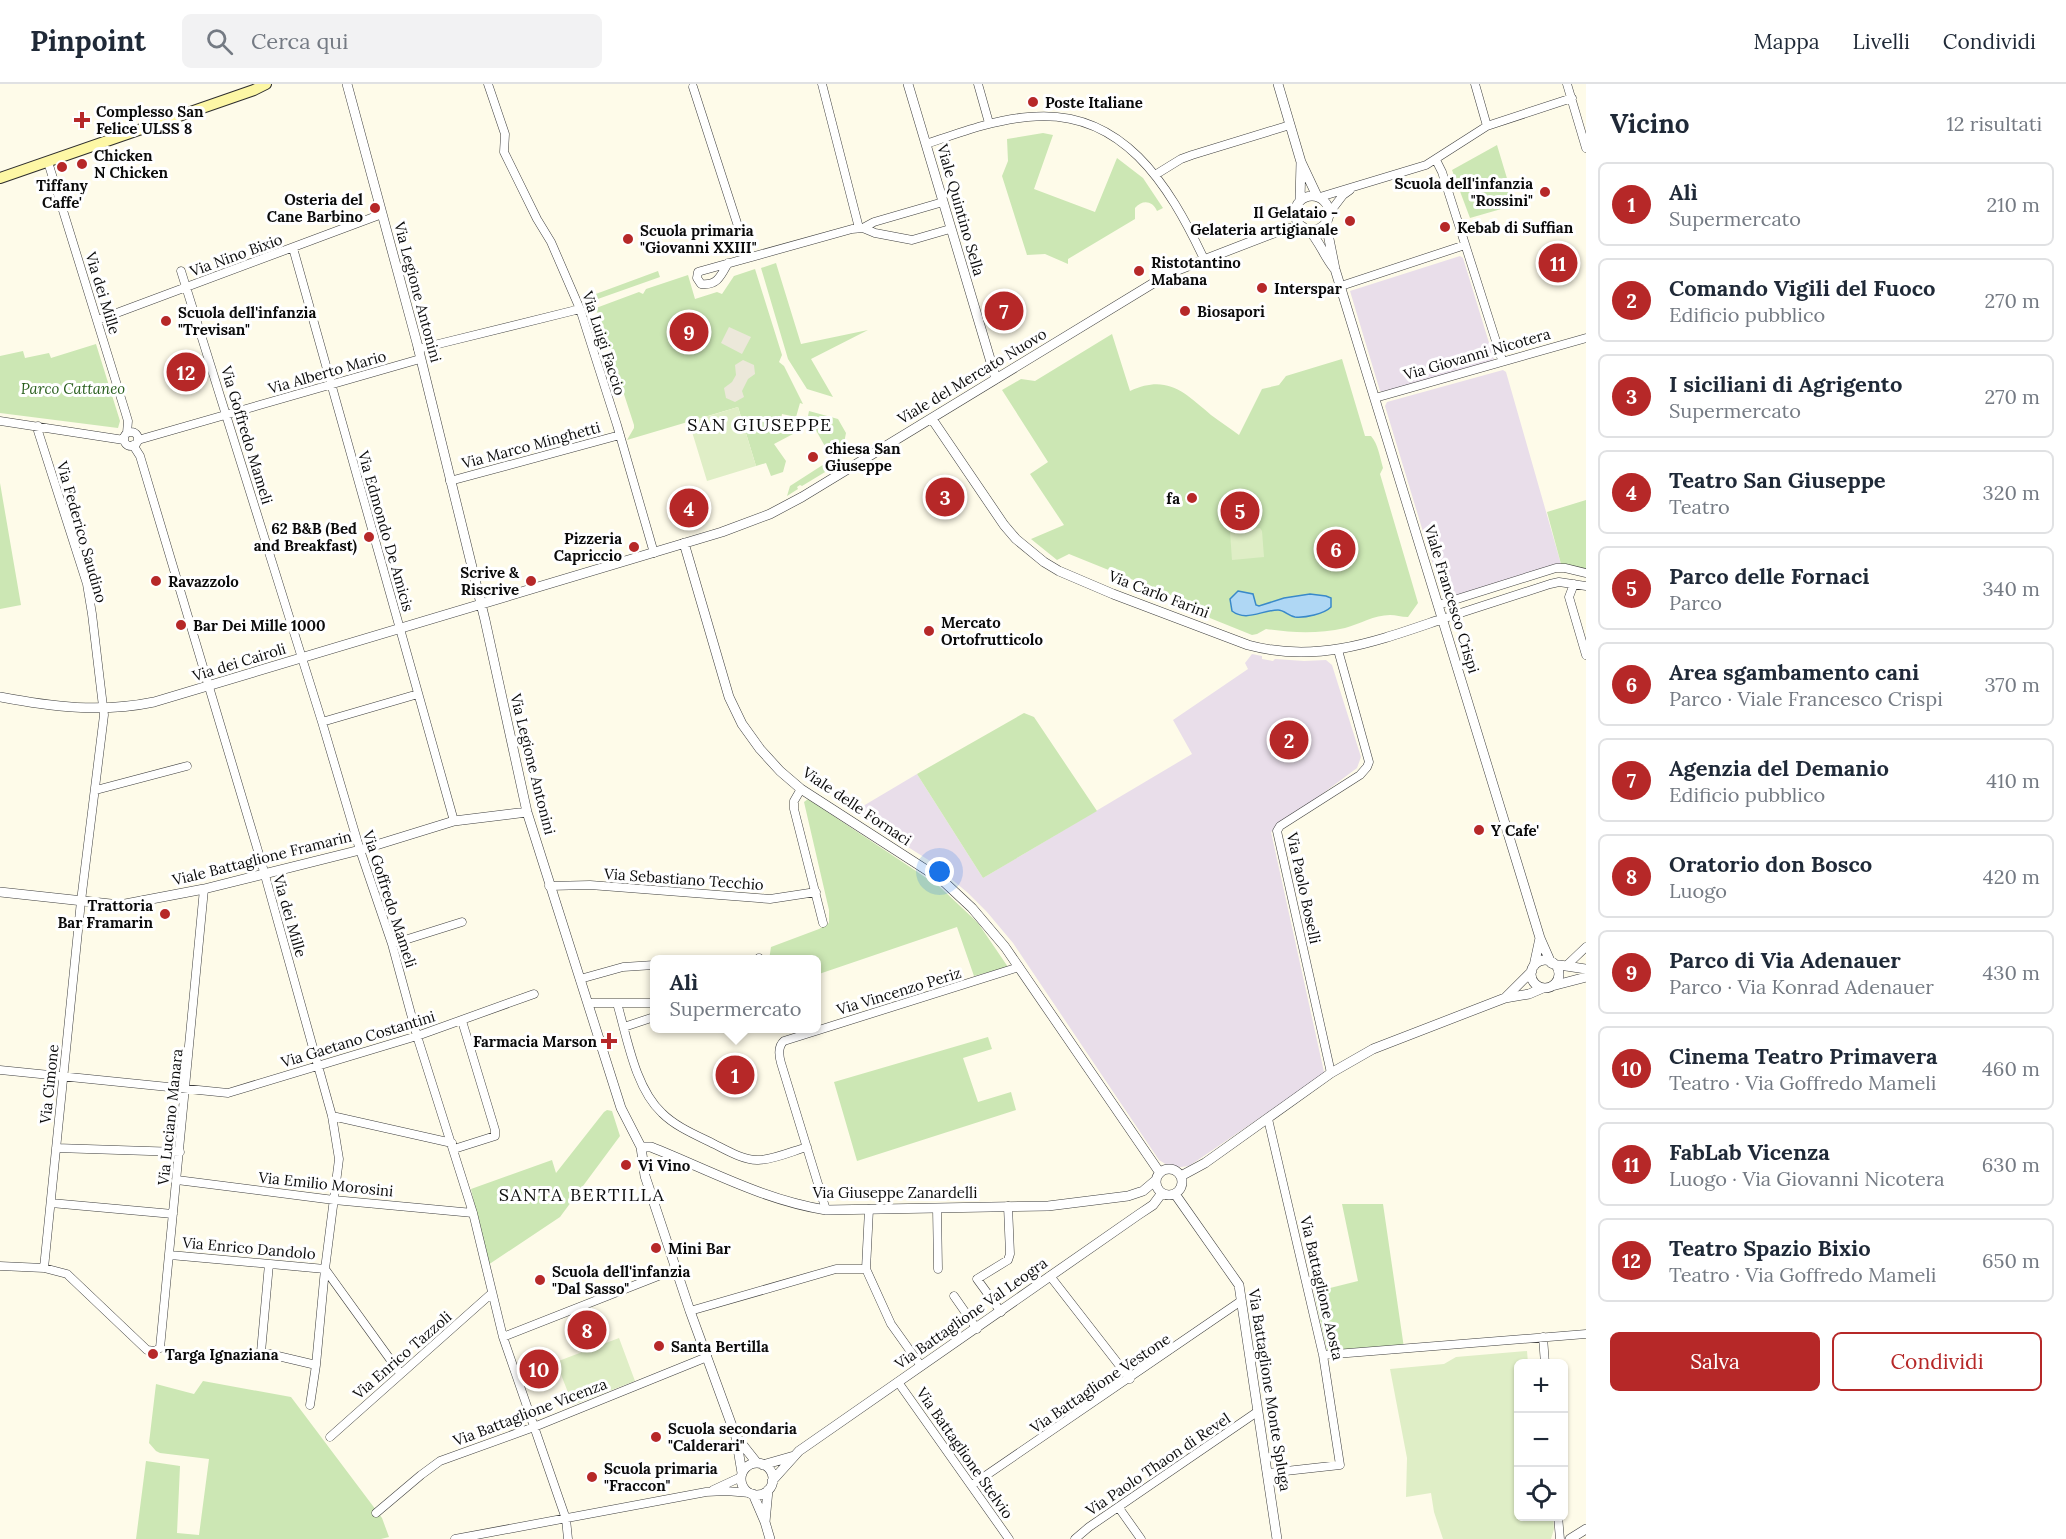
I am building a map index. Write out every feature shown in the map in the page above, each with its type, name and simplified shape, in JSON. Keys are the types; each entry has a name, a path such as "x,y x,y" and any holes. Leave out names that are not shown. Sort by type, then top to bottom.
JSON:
{"main road":[{"path":"0,178 248,88 266,84"}],"street":[{"name":"Via Legione Antonini","path":"346,84 419,354 481,604 527,812 621,1108 641,1147 645,1176 690,1311 736,1437 742,1475"},
{"name":"Via Luigi Faccio","path":"488,84 505,134 504,152 550,242 580,309 654,553"},
{"path":"822,84 861,228"},
{"name":"Viale Quintino Sella","path":"908,84 996,379"},
{"path":"978,84 989,123"},
{"path":"1278,84 1302,162 1318,196 1327,203 1330,212"},
{"path":"1474,84 1487,126"},
{"path":"1567,84 1586,148"},
{"path":"693,87 747,257"},
{"path":"1300,200 1308,196 1354,188 1436,160 1487,126 1572,98"},
{"path":"926,144 989,123 1029,116 1062,117 1089,123 1116,136 1145,162 1204,259"},
{"path":"1155,175 1192,154 1290,125"},
{"path":"1436,160 1442,172 1502,360"},
{"name":"Via dei Mille","path":"48,162 128,421 126,437"},
{"path":"1295,211 1300,200 1302,162"},
{"path":"1330,212 1342,195 1354,188"},
{"path":"728,263 838,231 861,228 943,202"},
{"name":"Viale del Mercato Nuovo","path":"1271,234 1284,225 1295,211"},
{"name":"Viale Francesco Crispi","path":"1295,211 1297,220 1335,270"},
{"name":"Viale Francesco Crispi","path":"1330,212 1326,224 1335,270 1540,938 1552,963 1557,968 1558,976 1548,987"},
{"name":"Via Nino Bixio","path":"98,320 382,214"},
{"path":"1305,228 1317,229 1326,224"},
{"path":"861,228 912,240 950,229"},
{"name":"Viale del Mercato Nuovo","path":"481,604 654,553 770,514 932,419 1170,273 1286,229 1305,228"},
{"path":"1341,286 1465,245"},
{"name":"Via Edmondo De Amicis","path":"292,248 454,821"},
{"name":"Via Goffredo Mameli","path":"181,270 360,850 392,944 417,1036 473,1213 503,1337 566,1519 568,1539"},
{"name":"Via Alberto Mario","path":"136,443 330,385 419,354 580,309"},
{"name":"Via Giovanni Nicotera","path":"1375,398 1502,360 1586,338"},
{"name":"Via Carlo Farini","path":"932,419 1004,525 1028,549 1059,571 1113,594 1263,650 1302,653 1338,650 1442,619"},
{"path":"0,420 126,437 135,434 136,443 127,445 126,437"},
{"name":"Via Federico Saudino","path":"38,426 87,584 104,708 81,902"},
{"name":"Via Marco Minghetti","path":"450,482 620,435"},
{"name":"Via dei Mille","path":"136,443 264,874 332,1116 339,1160 310,1405"},
{"name":"Viale delle Fornaci","path":"684,543 729,697 742,724 760,749 801,789 942,880 972,908 1019,967 1158,1177"},
{"path":"1438,606 1556,568 1586,573"},
{"path":"1442,619 1550,584 1586,586"},
{"path":"1574,584 1569,597 1586,655"},
{"name":"Via dei Cairoli","path":"0,697 68,708 135,706 481,604"},
{"name":"Via Paolo Boselli","path":"1331,1073 1277,831 1280,826 1360,775 1369,762 1338,650"},
{"path":"322,722 418,694"},
{"path":"96,790 187,766"},
{"path":"801,789 794,801 794,809 823,923"},
{"name":"Viale Battaglione Framarin","path":"0,892 120,905 204,889 360,850 454,821 527,812"},
{"name":"Via Sebastiano Tecchio","path":"549,886 590,885 770,899 816,892"},
{"name":"Via Luciano Manara","path":"44,1268 67,1274 147,1350 155,1351 160,1348 187,1089 204,889"},
{"name":"Via Cimone","path":"44,1268 81,902"},
{"path":"392,944 462,922"},
{"name":"Viale Francesco Crispi","path":"1533,968 1540,938"},
{"path":"1566,966 1586,947"},
{"path":"1505,998 1542,961 1586,969"},
{"path":"580,979 623,967 650,965"},
{"name":"Via Vincenzo Periz","path":"821,1029 1019,967"},
{"path":"1533,968 1533,981 1548,987"},
{"path":"1181,1176 1205,1163 1331,1073 1373,1049 1505,998 1529,994 1586,977"},
{"name":"Via Gaetano Costantini","path":"0,1070 228,1093 417,1036 534,994"},
{"path":"616,1003 638,1075 660,1112 671,1121 730,1152 758,1160 807,1147"},
{"path":"589,1004 650,1003"},
{"path":"624,1027 650,1018"},
{"path":"332,1116 453,1146 495,1136 462,1021"},
{"name":"Via Vincenzo Periz","path":"809,1033 781,1044 781,1063 826,1210"},
{"name":"Via Battaglione Aosta","path":"1267,1473 1340,1465 1323,1355 1268,1119"},
{"name":"Via Giuseppe Zanardelli","path":"641,1147 651,1147 774,1199 826,1210 1048,1206 1128,1196 1143,1191 1158,1177"},
{"path":"56,1148 180,1152"},
{"path":"1171,1169 1181,1176 1182,1186 1176,1194 1168,1195 1158,1190 1158,1177 1171,1169"},
{"name":"Via Emilio Morosini","path":"177,1180 334,1200 473,1213"},
{"name":"Via Battaglione Val Leogra","path":"770,1486 794,1456 1153,1205 1162,1193"},
{"name":"Via Battaglione Monte Spluga","path":"1176,1194 1239,1285 1277,1539"},
{"path":"51,1203 173,1214"},
{"path":"1001,1312 977,1279 1008,1260 1010,1254 1008,1206"},
{"path":"937,1208 938,1269"},
{"path":"869,1209 866,1269 891,1324 921,1366"},
{"name":"Via Enrico Dandolo","path":"170,1255 325,1269"},
{"path":"269,1264 261,1352 316,1365"},
{"path":"0,1266 44,1268"},
{"path":"325,1269 400,1373"},
{"path":"503,1337 676,1269"},
{"path":"690,1311 836,1269 866,1269"},
{"path":"1050,1276 1130,1379"},
{"name":"Via Enrico Tazzoli","path":"330,1437 492,1293"},
{"path":"954,1296 976,1329"},
{"name":"Via Battaglione Vestone","path":"972,1485 1242,1301"},
{"path":"1323,1355 1586,1334"},
{"path":"1543,1337 1545,1359"},
{"name":"Via Battaglione Vicenza","path":"376,1513 440,1461 534,1427 707,1357"},
{"name":"Via Battaglione Stelvio","path":"898,1382 1009,1539"},
{"name":"Via Paolo Thaon di Revel","path":"1075,1539 1089,1527 1257,1412"},
{"name":"Via Legione Antonini","path":"736,1437 760,1464"},
{"name":"Via Battaglione Val Leogra","path":"760,1464 794,1456"},
{"path":"706,1492 742,1475 748,1466 760,1464 771,1472 765,1522"},
{"path":"742,1475 743,1486 751,1494 765,1522 770,1539"},
{"path":"455,1539 706,1492 760,1494 770,1486"},
{"path":"1119,1508 1141,1539"},
{"path":"1558,1521 1560,1539"},
{"path":"1570,1539 1586,1529"}],"shaded area":[{"path":"1460,256 1463,258 1494,359 1491,364 1387,394 1380,391 1350,291"},
{"path":"729,327 751,337 742,354 721,343"},
{"path":"743,360 754,365 755,374 748,379 742,391 744,397 735,402 726,398 724,388 732,382 736,375 735,365"},
{"path":"1503,370 1506,372 1561,564 1448,601 1443,598 1385,406 1387,402"},
{"path":"1252,654 1273,661 1275,659 1326,660 1332,665 1361,757 1357,768 1271,832 1324,1072 1189,1166 1172,1168 1159,1160 1013,943 987,912 930,861 853,812 917,774 983,878 1192,754 1173,720 1248,669 1245,663"}],"green space":[{"path":"1043,133 1053,135 1034,189 1095,212 1117,158 1143,178 1163,208 1157,211 1150,203 1141,204 1135,208 1135,219 1068,259 1068,264 1045,254 1027,255 1002,176 1008,161 1007,139"},
{"path":"1497,145 1515,205 1470,218 1452,170"},
{"path":"776,263 801,344 868,330 811,359 833,397 807,389 788,359 761,268"},
{"path":"755,269 782,355 779,362 784,366 803,404 800,403 796,417 782,414 781,419 796,423 793,434 774,444 786,461 783,472 771,476 766,463 756,466 738,407 627,440 634,425 596,308 639,292 643,294 646,289 688,275 695,299 717,292 722,294 734,276"},
{"path":"658,271 660,277 595,300 593,295"},
{"path":"1112,334 1130,391 1154,384 1174,388 1239,435 1262,389 1279,385 1286,376 1342,359 1365,436 1371,436 1378,451 1383,468 1380,474 1418,603 1408,617 1384,615 1345,628 1315,632 1266,629 1252,635 1190,610 1193,602 1069,554 1057,560 1031,539 1064,525 1030,474 1048,462 1002,390 1021,379 1035,381"},
{"name":"Parco Cattaneo","path":"96,344 120,421 118,428 0,413 0,356 23,351 25,358 49,353 51,358"},
{"path":"738,407 756,466 707,481 689,422"},
{"path":"809,411 838,419 846,433 840,463 802,486 800,485 787,496 790,486 832,459 808,416"},
{"path":"0,483 21,605 0,609"},
{"path":"1586,500 1586,570 1561,564 1547,512"},
{"path":"1260,528 1264,557 1232,560 1230,532"},
{"path":"1024,713 1034,717 1097,811 983,878 917,774"},
{"path":"808,799 940,887 978,923 1008,967 974,976 957,927 821,973 821,955 770,955 771,947 829,923 829,910 804,802"},
{"path":"988,1037 992,1049 963,1058 978,1102 1011,1092 1016,1110 857,1161 834,1082"},
{"path":"607,1110 612,1111 620,1136 560,1217 488,1265 471,1189 552,1160 556,1173"},
{"path":"1342,1204 1383,1204 1404,1348 1333,1355 1327,1350 1314,1292 1358,1281"},
{"path":"619,1338 635,1381 573,1405 556,1362"},
{"path":"1527,1351 1528,1359 1514,1359 1514,1521 1553,1521 1551,1539 1443,1539 1434,1512 1431,1493 1406,1497 1407,1458 1390,1369 1444,1364 1456,1357"},
{"path":"203,1381 291,1397 382,1518 389,1537 381,1539 136,1539 146,1461 180,1466 177,1533 199,1535 209,1459 160,1453 149,1443 156,1384 194,1394"}],"water":[{"path":"1238,591 1253,594 1256,605 1259,606 1284,598 1310,594 1331,598 1331,607 1319,614 1304,617 1295,617 1278,610 1248,616 1232,611 1230,599"}],"place":[{"name":"Poste Italiane","path":"1033,102"},
{"name":"Complesso San Felice ULSS 8","path":"82,120"},
{"name":"Chicken N Chicken","path":"82,164"},
{"name":"Tiffany Caffe'","path":"62,167"},
{"name":"Scuola dell'infanzia \"Rossini\"","path":"1545,192"},
{"name":"Osteria del Cane Barbino","path":"375,208"},
{"name":"Il Gelataio - Gelateria artigianale","path":"1350,221"},
{"name":"Kebab di Suffian","path":"1445,227"},
{"name":"Scuola primaria \"Giovanni XXIII\"","path":"628,239"},
{"name":"FabLab Vicenza","path":"1558,263"},
{"name":"Ristotantino Mabana","path":"1139,271"},
{"name":"Interspar","path":"1262,288"},
{"name":"Agenzia del Demanio","path":"1004,311"},
{"name":"Biosapori","path":"1185,311"},
{"name":"Scuola dell'infanzia \"Trevisan\"","path":"166,321"},
{"name":"Parco di Via Adenauer","path":"689,332"},
{"name":"Teatro Spazio Bixio","path":"186,372"},
{"name":"chiesa San Giuseppe","path":"813,457"},
{"name":"I siciliani di Agrigento","path":"945,497"},
{"name":"fa","path":"1192,498"},
{"name":"Teatro San Giuseppe","path":"689,508"},
{"name":"Parco delle Fornaci","path":"1240,511"},
{"name":"62 B&B (Bed and Breakfast)","path":"369,537"},
{"name":"Pizzeria Capriccio","path":"634,547"},
{"name":"Area sgambamento cani","path":"1336,549"},
{"name":"Ravazzolo","path":"156,581"},
{"name":"Scrive & Riscrive","path":"531,581"},
{"name":"Bar Dei Mille 1000","path":"181,625"},
{"name":"Mercato Ortofrutticolo","path":"929,631"},
{"name":"Comando Vigili del Fuoco","path":"1289,740"},
{"name":"Y Cafe'","path":"1479,830"},
{"name":"Trattoria Bar Framarin","path":"165,914"},
{"name":"Farmacia Marson","path":"609,1041"},
{"name":"Alì","path":"735,1075"},
{"name":"Vi Vino","path":"626,1165"},
{"name":"Mini Bar","path":"656,1248"},
{"name":"Scuola dell'infanzia \"Dal Sasso\"","path":"540,1280"},
{"name":"Oratorio don Bosco","path":"587,1330"},
{"name":"Santa Bertilla","path":"659,1346"},
{"name":"Targa Ignaziana","path":"153,1354"},
{"name":"Cinema Teatro Primavera","path":"539,1369"},
{"name":"Scuola secondaria \"Calderari\"","path":"656,1437"},
{"name":"Scuola primaria \"Fraccon\"","path":"592,1477"}],"district":[{"name":"SAN GIUSEPPE","path":"760,424"},
{"name":"SANTA BERTILLA","path":"582,1194"}]}
